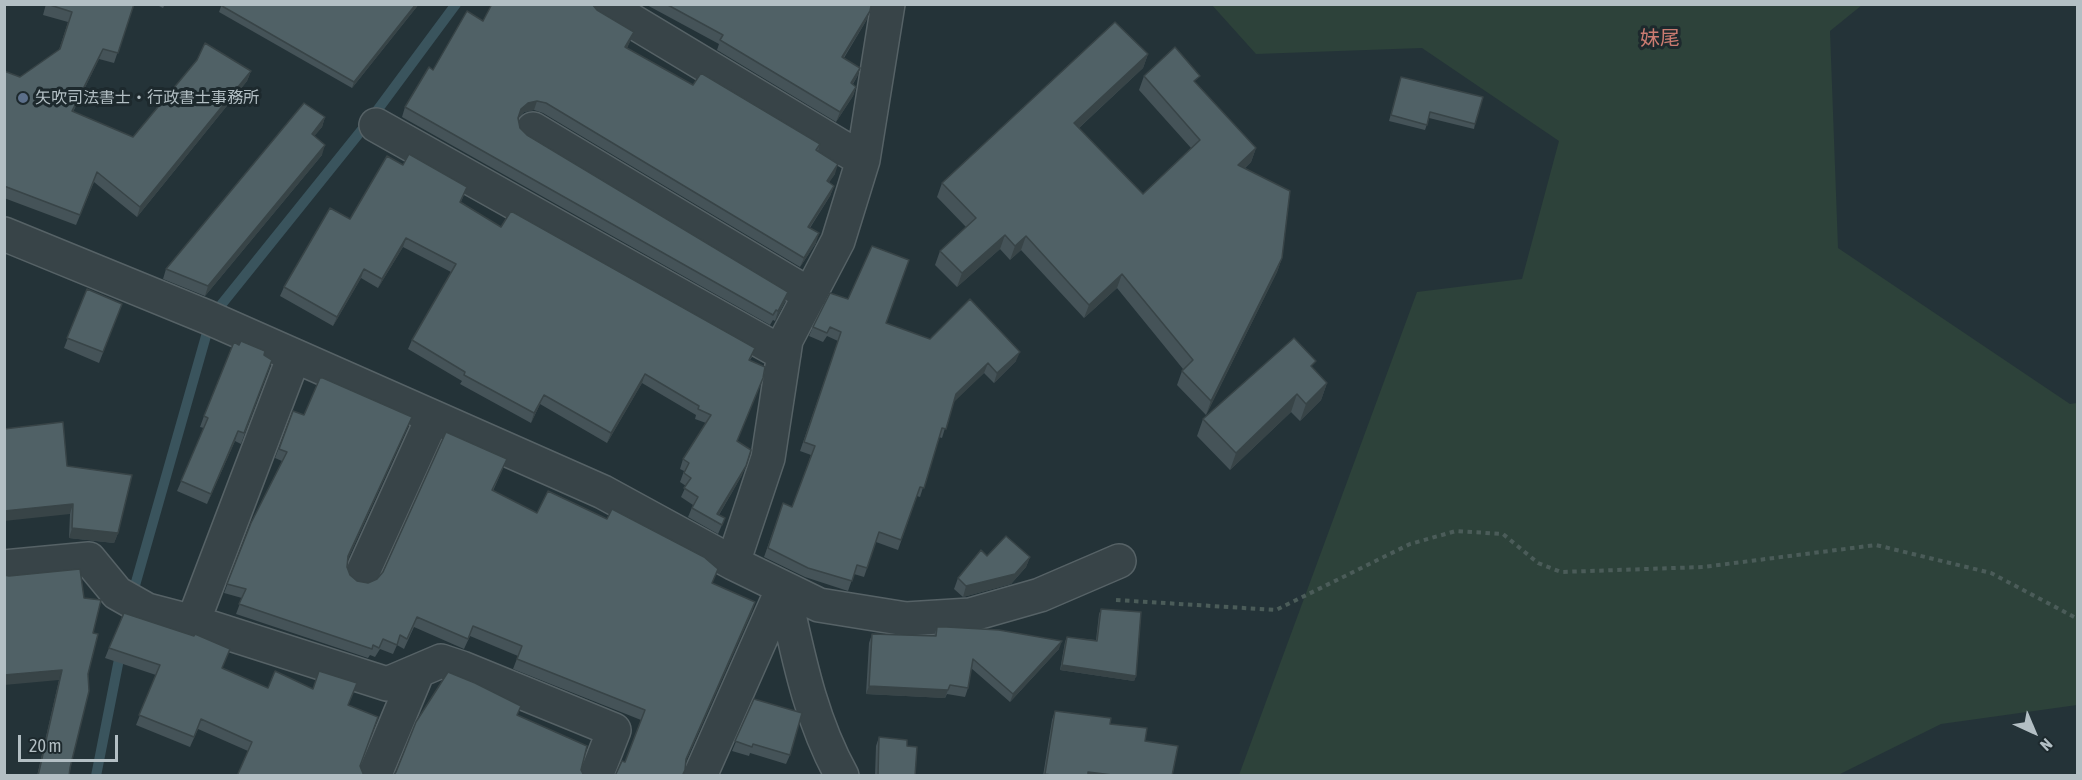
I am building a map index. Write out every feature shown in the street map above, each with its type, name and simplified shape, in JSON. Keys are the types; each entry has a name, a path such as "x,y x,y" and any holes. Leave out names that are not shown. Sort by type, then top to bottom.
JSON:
{"street":[{"path":"604,4 863,160"},
{"path":"733,563 768,458 786,340 838,242 863,160 888,4"},
{"path":"376,125 784,354"},
{"path":"533,129 810,295"},
{"path":"4,234 214,321 603,492 733,563 819,605 906,619 970,615 1040,595 1119,561"},
{"path":"193,622 294,356"},
{"path":"362,574 433,417"},
{"path":"4,567 89,559 130,601 387,684 441,661 462,668 614,730 596,776"},
{"path":"700,776 783,588"},
{"path":"783,588 809,701 824,742 842,776"},
{"path":"375,774 418,671"}],"path":[{"path":"1111,600 1276,610 1410,544 1456,531 1503,534 1538,563 1561,572 1703,567 1876,545 1990,573 2078,619"}],"green space":[{"path":"1212,5 1862,5 1830,31 1838,248 2070,404 2077,403 2077,705 1941,724 1838,775 1239,775 1417,292 1522,279 1559,141 1422,48 1256,54"}],"building":[{"path":"47,4 134,4 118,53 103,49 72,111 133,137 197,60 205,43 251,71 140,207 97,172 80,215 4,186 4,71 20,77 60,49 72,12"},
{"path":"222,4 416,4 354,82"},
{"path":"492,4 592,4 597,10 634,32 625,47 693,85 701,73 820,144 816,150 838,164 827,181 834,186 808,227 819,233 804,258 546,103 537,101 528,103 521,109 518,118 520,128 527,135 788,292 778,311 776,310 773,315 405,107 429,67 433,70 467,11 483,21"},
{"path":"666,4 869,4 870,11 842,57 860,68 851,83 856,87 840,112 720,40 723,35"},
{"path":"1115,22 1148,54 1074,123 1143,194 1200,140 1144,76 1175,47 1200,76 1194,81 1256,148 1238,165 1290,191 1282,258 1211,401 1182,371 1193,360 1122,274 1089,305 1026,236 1015,246 1005,235 962,273 940,251 976,218 942,183"},
{"path":"1401,77 1483,97 1475,124 1430,112 1427,125 1391,115"},
{"path":"304,103 325,117 312,134 325,145 208,286 166,269"},
{"path":"409,154 467,187 460,202 501,227 511,211 755,348 749,360 765,367 763,378 737,441 751,450 746,466 717,514 725,518 722,525 692,508 698,497 684,488 691,478 684,473 689,463 683,459 711,415 698,409 699,406 645,374 611,433 544,395 534,413 464,375 465,372 412,340 456,264 406,238 382,279 364,269 337,317 284,287 330,208 350,219 387,156 403,165"},
{"path":"872,246 909,260 886,323 930,339 970,299 1020,352 997,373 988,363 956,394 946,429 942,428 924,488 920,487 901,540 879,532 867,568 857,565 852,581 808,568 768,548 783,503 792,507 815,446 804,442 841,332 830,327 827,333 813,327 830,293 848,299"},
{"path":"87,289 122,304 103,352 67,338"},
{"path":"1294,338 1316,361 1311,366 1327,383 1306,404 1297,394 1236,453 1203,419"},
{"path":"241,341 265,351 264,355 272,360 244,433 238,431 211,494 181,481 208,418 204,416 234,342 239,345"},
{"path":"320,378 412,417 348,556 347,567 350,575 357,581 368,583 377,579 383,572 446,432 507,459 492,490 537,513 548,491 607,519 612,509 704,557 718,569 712,583 755,602 686,759 682,776 615,776 622,761 625,762 645,710 517,659 522,646 473,626 468,639 417,617 407,639 400,635 397,645 383,639 379,648 373,645 372,649 239,604 246,589 227,584 251,523 287,452 279,449 293,411 304,415"},
{"path":"63,422 67,466 132,475 118,533 72,528 73,504 4,511 4,429"},
{"path":"1006,536 1030,557 1015,574 966,586 958,578 981,550 987,556"},
{"path":"80,569 84,598 101,600 93,633 98,634 88,674 89,691 69,776 38,776 62,670 4,675 4,575"},
{"path":"1101,609 1141,612 1136,676 1062,665 1067,637 1097,641"},
{"path":"124,613 194,636 195,634 230,649 222,668 268,688 275,671 313,689 319,671 357,683 348,705 378,717 360,766 364,776 237,776 252,742 201,719 194,737 139,715 160,665 109,648"},
{"path":"937,627 999,630 1062,641 1013,694 973,659 968,688 950,685 948,690 869,686 872,634 936,636"},
{"path":"448,672 521,706 517,715 587,746 581,770 584,776 393,776 416,722"},
{"path":"754,699 802,713 790,755 735,741"},
{"path":"1055,711 1111,718 1110,724 1147,728 1145,741 1178,746 1172,776 1121,776 1088,772 1088,776 1045,774"},
{"path":"879,737 907,740 907,746 917,747 915,776 878,776"}],"waterway":[{"path":"132,596 206,336 217,310 373,116 456,4"},
{"path":"96,776 121,649"}],"place":[{"name":"矢吹司法書士・行政書士事務所","path":"23,98"}],"district":[{"name":"妹尾","path":"1660,39"}]}
